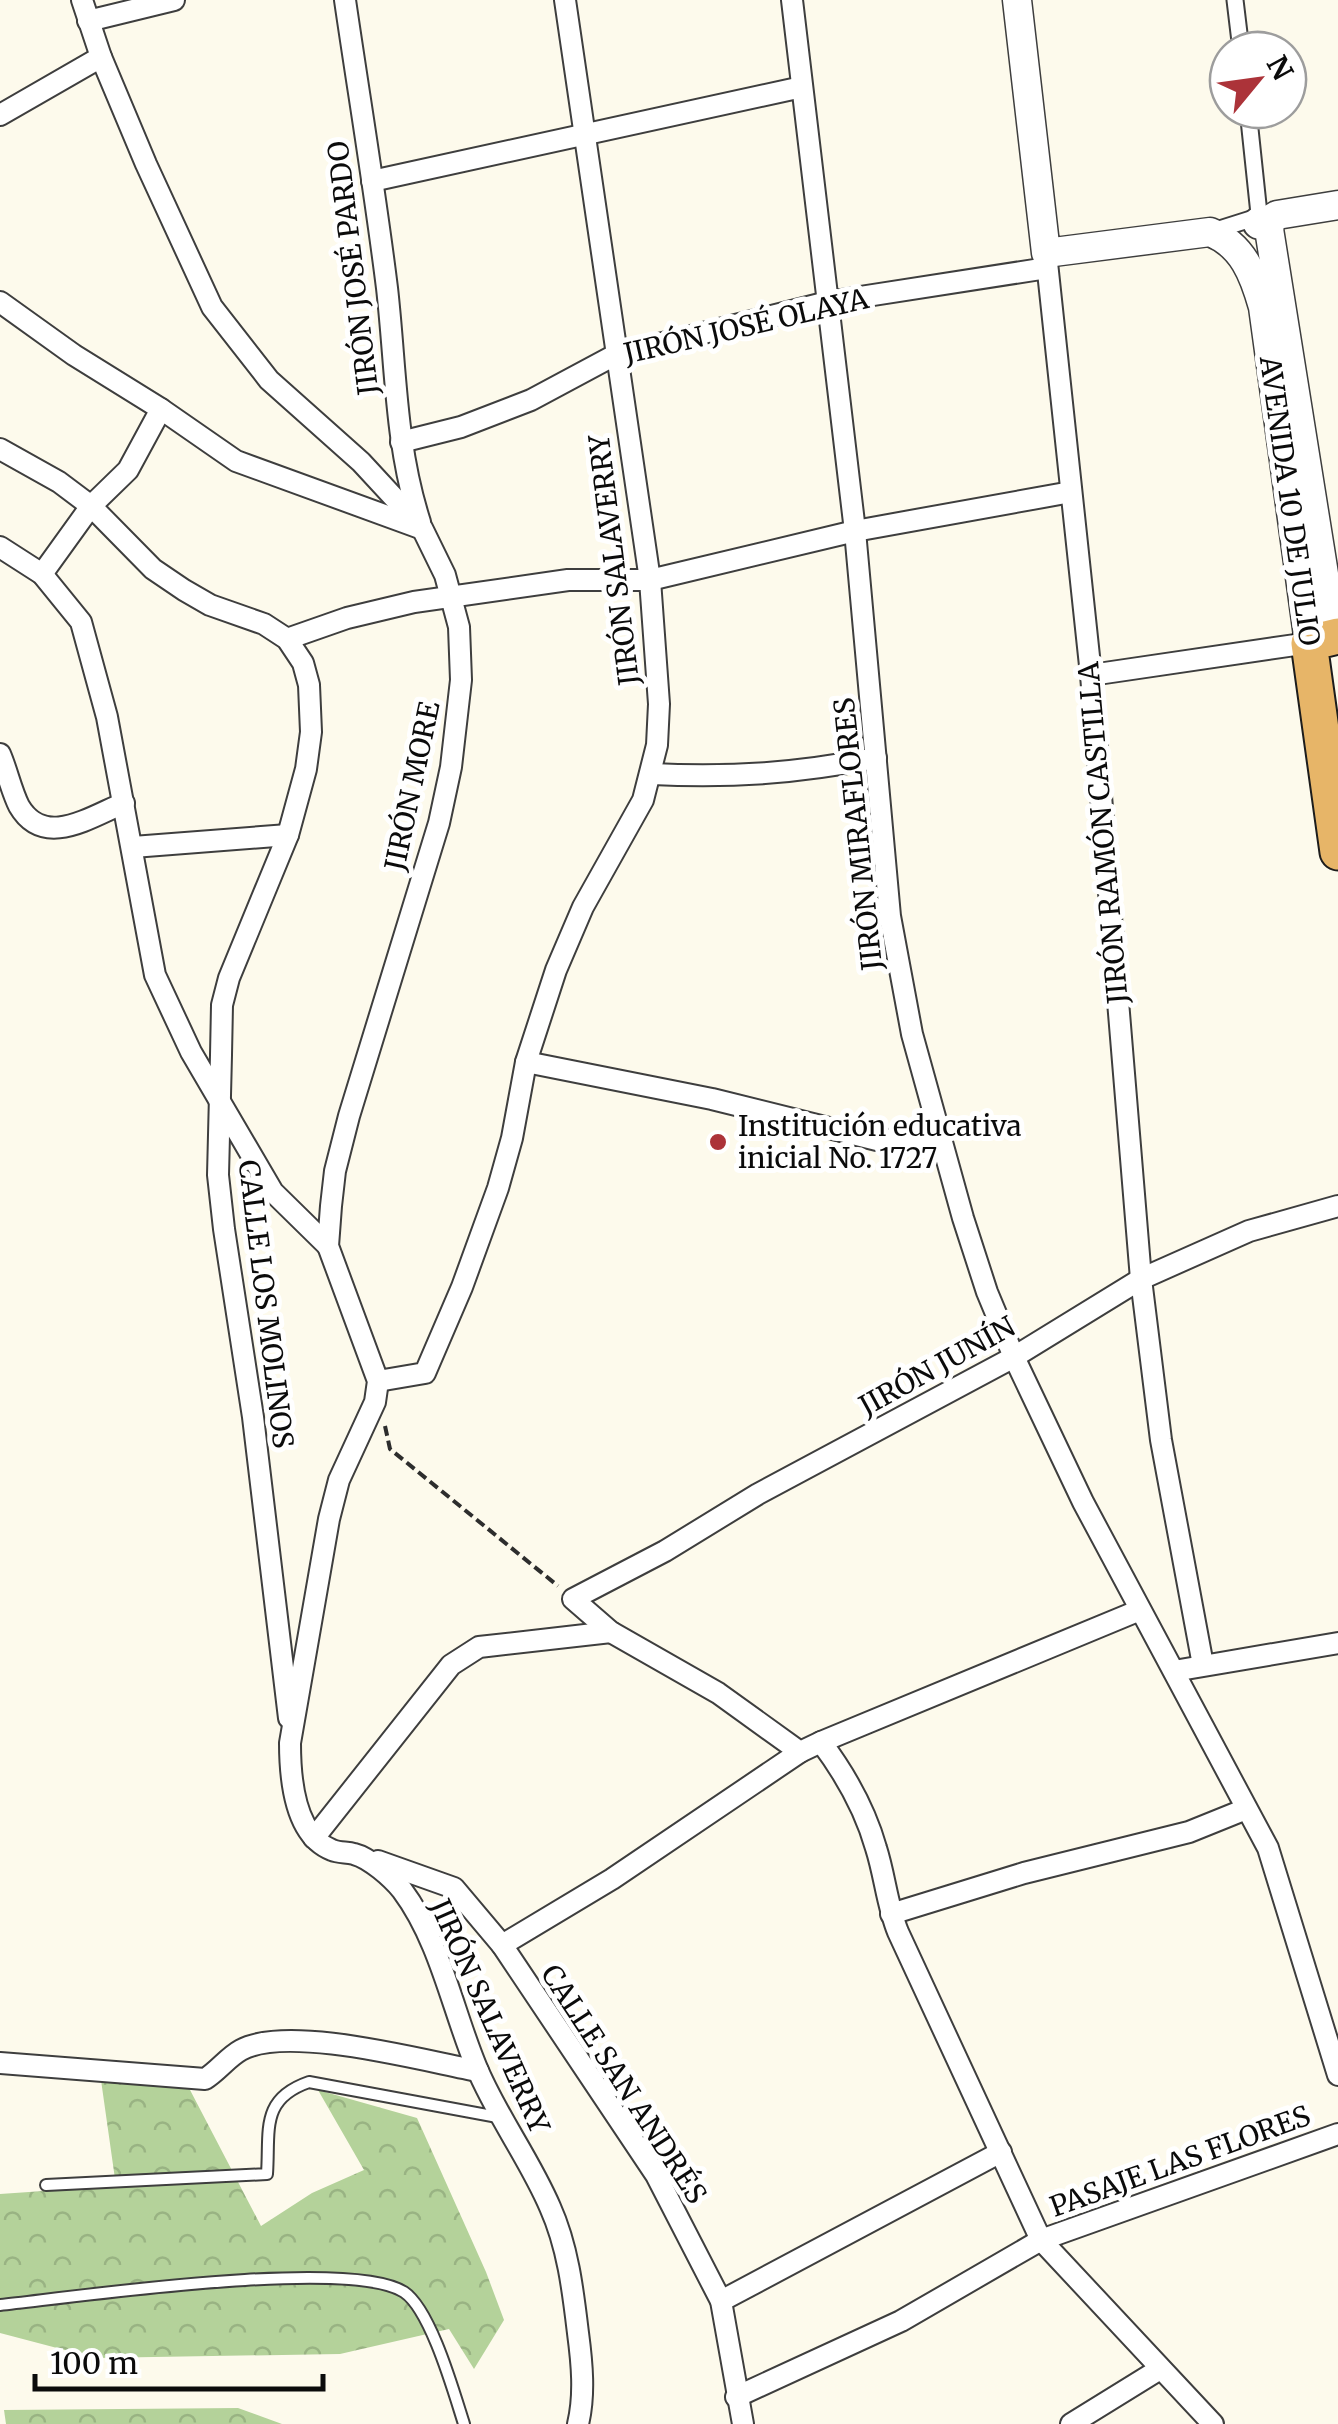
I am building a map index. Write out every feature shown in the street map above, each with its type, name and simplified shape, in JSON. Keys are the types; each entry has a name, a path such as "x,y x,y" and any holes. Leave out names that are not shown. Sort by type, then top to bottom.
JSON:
{"highway":[{"name":"AVENIDA 10 DE JULIO","path":"1330,645 1338,852"}],"street":[{"name":"JIRÓN MORE","path":"82,0 101,57 146,164 212,307 269,380 361,462 422,528 452,597 460,627 462,668 451,767 439,824 348,1116 335,1171 328,1246 378,1380"},
{"path":"88,21 174,0"},
{"name":"JIRÓN JOSÉ PARDO","path":"345,0 387,291 400,442 406,480 422,528"},
{"name":"JIRÓN SALAVERRY","path":"378,1380 425,1373 498,1188 526,1062 556,970 582,908 633,822 652,774 658,745 650,580 565,0"},
{"name":"JIRÓN MIRAFLORES","path":"792,0 856,532 890,916 912,1034 982,1276 1014,1357 1174,1670"},
{"name":"JIRÓN RAMÓN CASTILLA","path":"1018,0 1090,674 1141,1279 1162,1440 1203,1665"},
{"path":"1235,0 1239,30"},
{"path":"0,115 101,57"},
{"path":"372,180 802,87"},
{"path":"1249,130 1253,226"},
{"name":"JIRÓN JOSÉ OLAYA","path":"400,442 460,427 531,400 615,355 828,302 1253,226 1338,205"},
{"name":"AVENIDA 10 DE JULIO","path":"1253,226 1246,263 1268,282"},
{"name":"AVENIDA 10 DE JULIO","path":"1253,226 1268,282 1330,645"},
{"path":"0,302 74,356 236,461 422,528"},
{"path":"42,574 91,506 128,470 161,409"},
{"path":"0,450 58,482 91,506 153,569 210,605 264,624 287,639 346,618 452,597 568,580 650,580 856,532 1071,492"},
{"path":"0,547 42,574 81,622 107,717 155,975 190,1052 273,1192 328,1246"},
{"name":"CALLE LOS MOLINOS","path":"287,639 310,685 311,732 288,835 229,978 222,1005 218,1175 253,1417 290,1742"},
{"path":"1090,674 1330,645"},
{"path":"0,754 21,809 42,828 60,829 124,803"},
{"path":"652,774 726,777 802,772 876,758"},
{"path":"133,846 288,835"},
{"path":"526,1062 712,1100 877,1140 940,1139"},
{"name":"JIRÓN JUNÍN","path":"573,1599 1014,1357 1141,1279 1249,1231 1338,1206"},
{"path":"378,1380 375,1402 339,1480 329,1518 290,1742 290,1776 314,1838 451,1666 479,1647 611,1632"},
{"path":"573,1599 611,1632 718,1693 800,1752"},
{"path":"502,1945 612,1879 800,1752 1140,1610"},
{"path":"1338,1643 1174,1670 1268,1848 1338,2075"},
{"path":"821,1742 860,1804 876,1846 891,1914 1041,2240 1214,2424"},
{"path":"891,1914 1041,1868 1188,1832 1246,1809"},
{"name":"JIRÓN SALAVERRY","path":"314,1838 332,1851 357,1854 401,1888 420,1922 478,2070 550,2207 564,2248 582,2372 578,2424"},
{"name":"CALLE SAN ANDRÉS","path":"357,1854 454,1888 502,1945 656,2175 720,2300 743,2424"},
{"path":"0,2063 205,2079 242,2050 300,2039 478,2070"},
{"name":"PASAJE LAS FLORES","path":"736,2396 901,2321 1041,2240 1338,2134"},
{"path":"720,2300 1001,2152"},
{"path":"1071,2424 1160,2369"}],"lane":[{"path":"46,2185 268,2174 271,2109 290,2088 309,2082 504,2119"},
{"path":"0,2305 214,2283 339,2278 388,2285 406,2293 416,2304 447,2368 464,2424"}],"path":[{"path":"389,1414 384,1429 390,1449 573,1599"}],"green space":[{"path":"100,2073 189,2088 261,2226 312,2193 364,2170 318,2090 417,2118 504,2320 474,2369 449,2329 340,2354 95,2358 0,2333 0,2194 116,2186"},
{"path":"238,2408 282,2424 6,2424 4,2410"}],"place":[{"name":"Institución educativa inicial No. 1727","path":"718,1142"}]}
